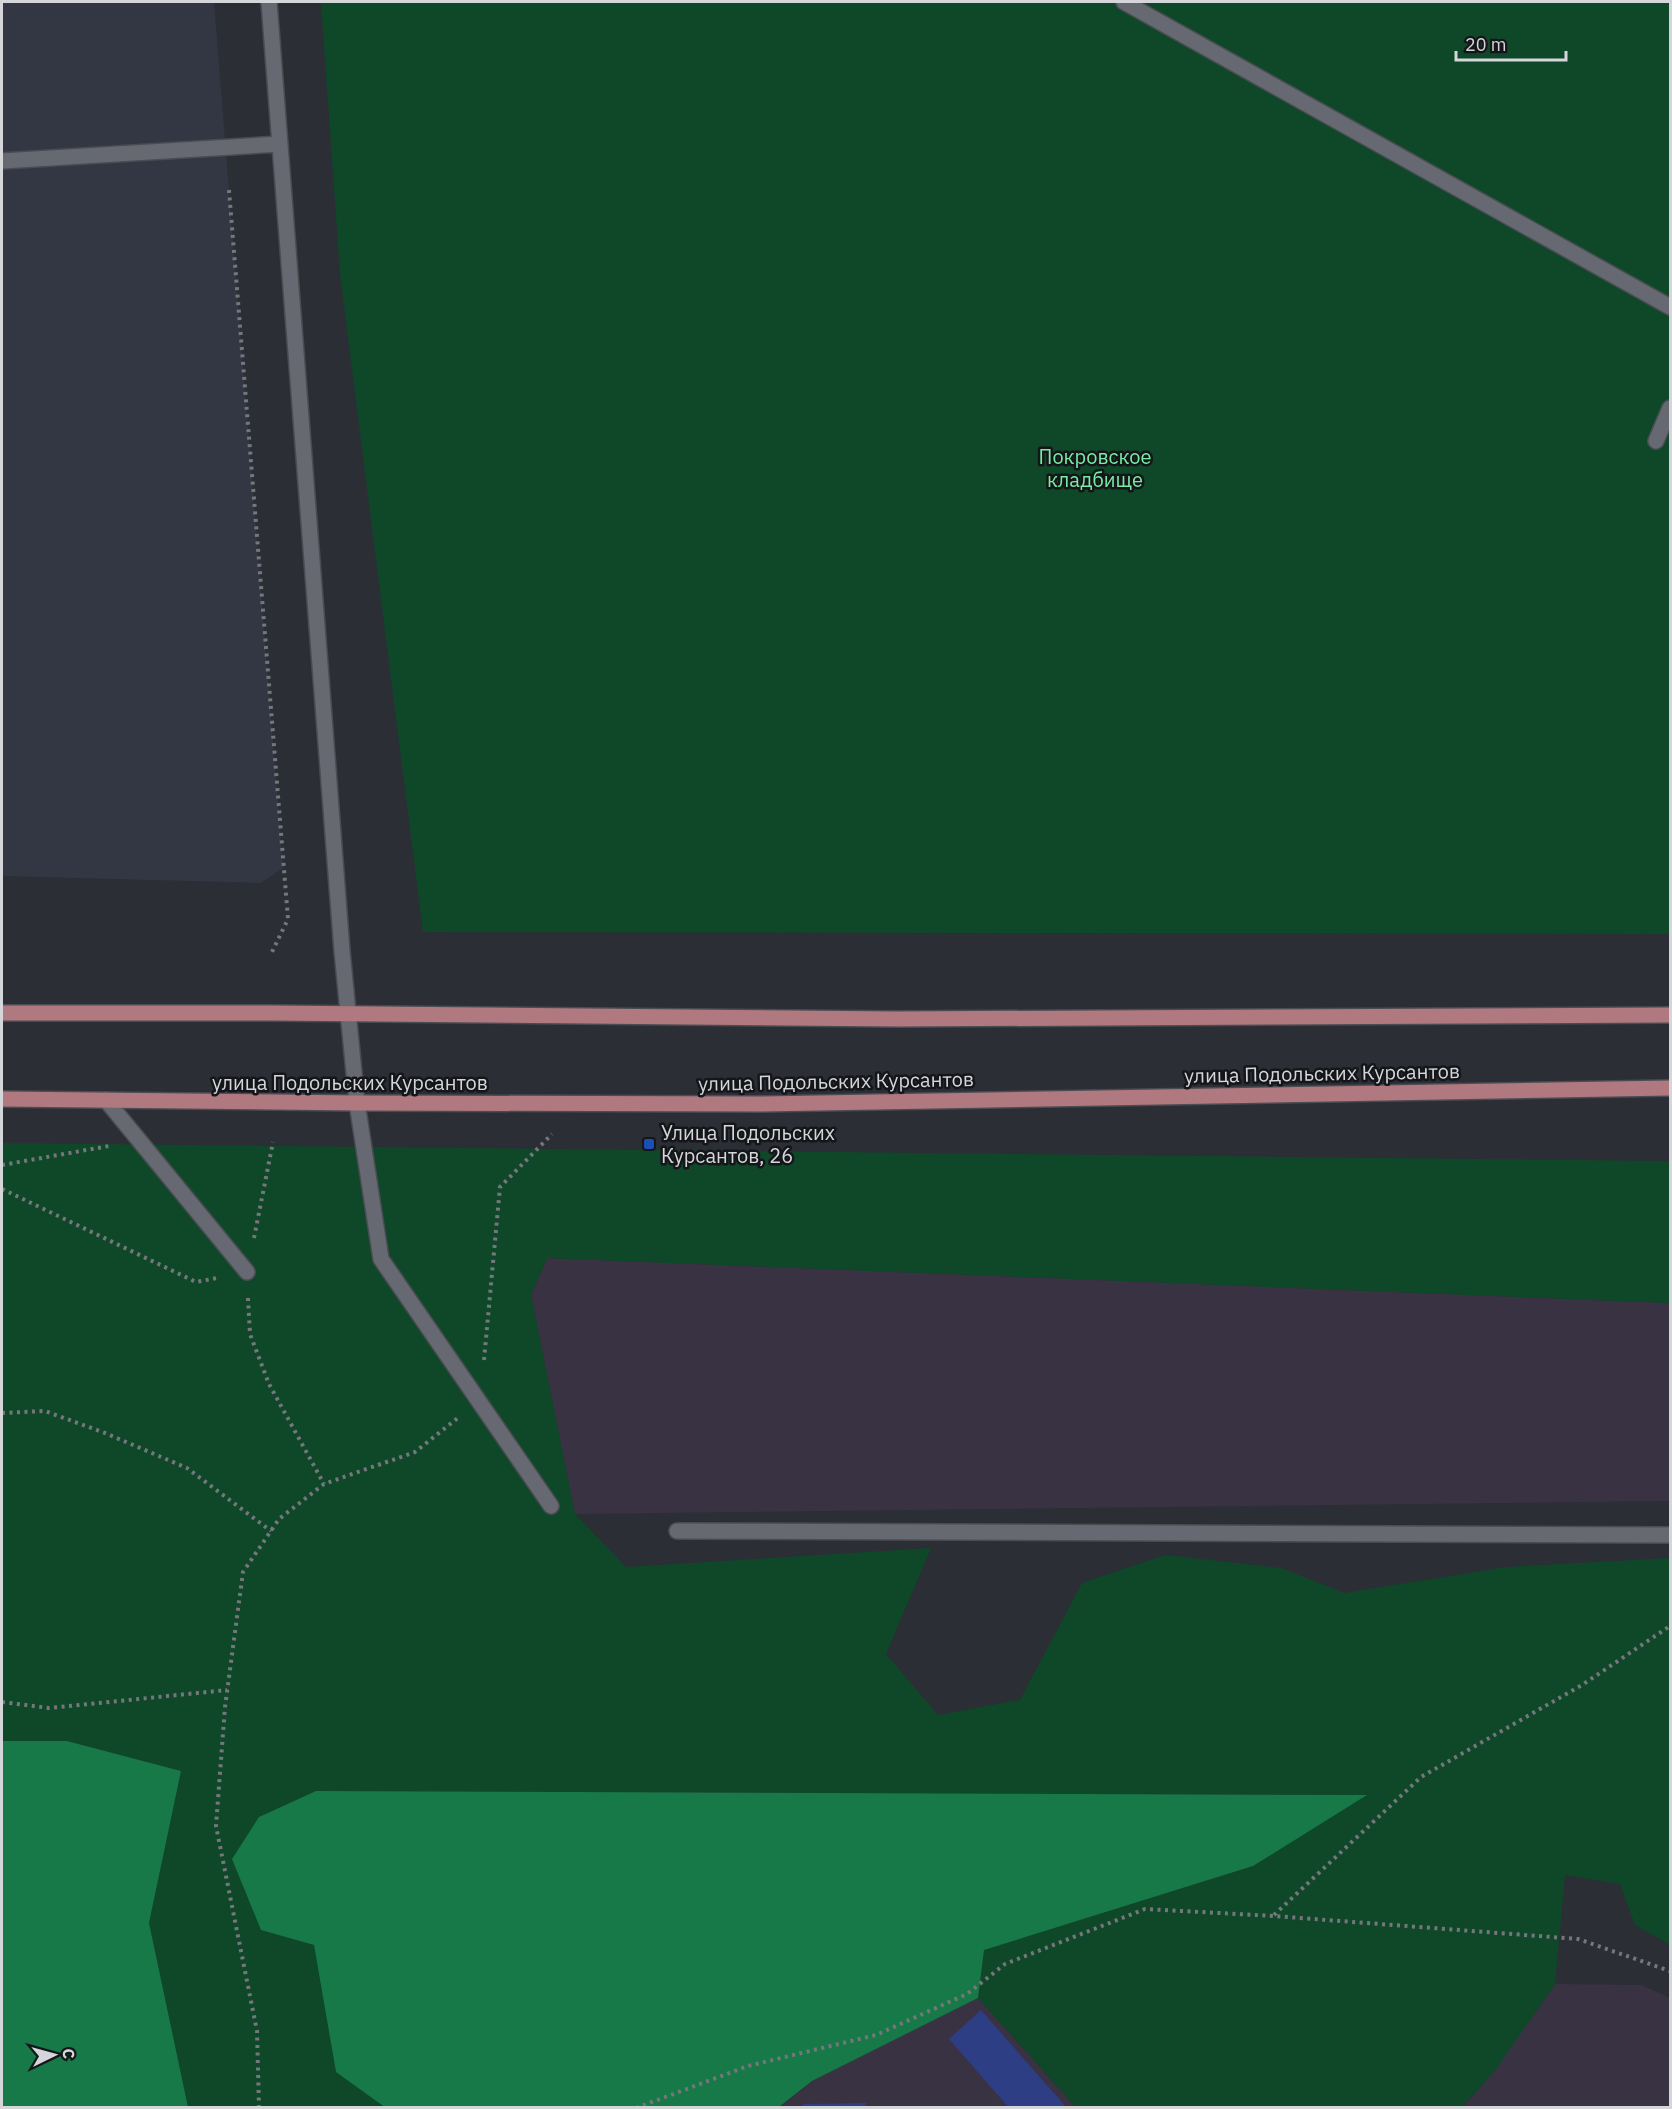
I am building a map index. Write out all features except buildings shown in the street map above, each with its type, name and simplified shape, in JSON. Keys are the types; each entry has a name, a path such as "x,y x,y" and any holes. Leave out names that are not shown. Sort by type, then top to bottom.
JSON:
{"main road":[{"path":"2,1013 897,1019 1671,1015"},
{"name":"улица Подольских Курсантов","path":"2,1100 357,1104 762,1104 1671,1088"}],"street":[{"path":"268,2 348,1014 357,1104 381,1259 551,1506"},
{"path":"1124,2 1671,307"},
{"path":"2,161 279,144"},
{"path":"1656,441 1671,408"},
{"path":"106,1100 247,1272"},
{"path":"677,1531 1671,1535"}],"path":[{"path":"229,190 288,920 272,952"},
{"path":"259,2108 257,2031 216,1826 227,1690 243,1572 279,1519 324,1484 415,1452 480,1400 500,1186 552,1134"},
{"path":"2,1166 139,1141"},
{"path":"273,1142 247,1272 250,1334 269,1384 324,1484"},
{"path":"2,1188 196,1282 247,1272"},
{"path":"2,1413 45,1411 187,1468 271,1531"},
{"path":"1274,1916 1421,1777 1582,1685 1671,1626"},
{"path":"2,1702 49,1708 227,1690"},
{"path":"636,2108 748,2066 876,2035 967,1994 1005,1964 1145,1909 1274,1916 1578,1939 1671,1971"}],"shaded area":[{"path":"2,2 214,2 283,868 261,883 2,876"},
{"path":"547,1258 1670,1303 1670,1501 575,1514 531,1295"},
{"path":"1555,1984 1641,1985 1670,1998 1670,2107 1462,2108 1494,2071"},
{"path":"978,1998 1076,2107 779,2108 812,2081"}],"green space":[{"name":"Покровское кладбище","path":"321,2 1670,2 1670,934 423,932 340,274"},
{"path":"2,1143 1670,1161 1670,1303 547,1258 531,1295 575,1514 626,1567 931,1548 886,1654 938,1715 1020,1700 1082,1583 1165,1555 1281,1568 1344,1593 1506,1567 1670,1558 1670,1945 1635,1925 1620,1884 1565,1875 1555,1984 1494,2072 1462,2107 1076,2107 978,1998 984,1950 1253,1866 1365,1795 316,1791 259,1817 261,1930 314,1945 336,2072 386,2107 188,2107 149,1923 181,1771 67,1741 2,1741"},
{"path":"2,1741 67,1741 181,1771 149,1923 188,2107 2,2107"},
{"path":"316,1791 1367,1795 1253,1866 984,1950 978,1998 812,2081 779,2107 386,2108 336,2072 314,1945 261,1930 232,1859 259,1817"}],"place":[{"name":"Улица Подольских Курсантов, 26","path":"649,1144"}]}
